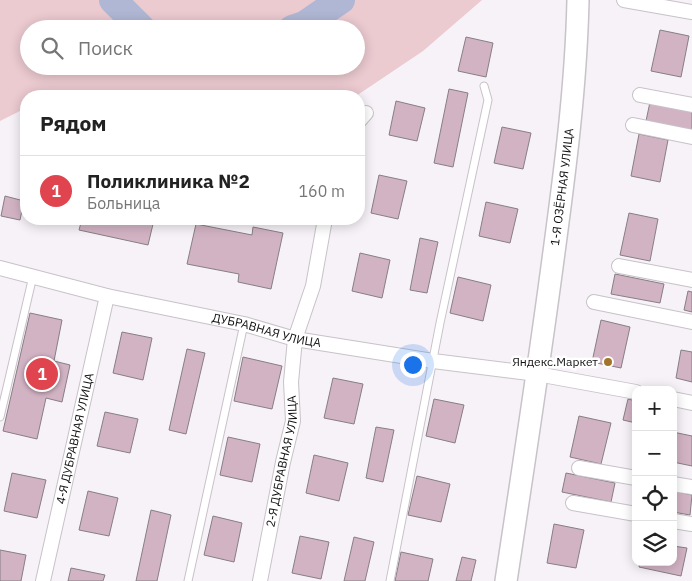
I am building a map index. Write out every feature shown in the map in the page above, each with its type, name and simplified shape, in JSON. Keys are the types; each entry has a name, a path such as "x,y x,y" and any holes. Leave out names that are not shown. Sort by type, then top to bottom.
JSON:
{"main road":[{"name":"1-Я ОЗЁРНАЯ УЛИЦА","path":"537,374 571,119 578,0"},
{"path":"506,581 537,374"}],"street":[{"path":"624,0 692,12"},
{"path":"640,96 692,106"},
{"path":"634,125 692,137"},
{"name":"2-Я ДУБРАВНАЯ УЛИЦА","path":"260,581 283,462 293,421 290,382 296,339 313,286 324,225"},
{"path":"619,266 692,280"},
{"name":"ДУБРАВНАЯ УЛИЦА","path":"0,268 107,296 244,324 296,339 433,361 537,374 632,391"},
{"name":"4-Я ДУБРАВНАЯ УЛИЦА","path":"43,581 107,296"},
{"path":"594,302 692,322"},
{"path":"677,400 692,403"},
{"path":"580,468 632,477"},
{"path":"677,485 692,487"},
{"path":"574,503 632,513"},
{"path":"677,522 692,524"}],"lane":[{"path":"390,581 433,361 488,100 484,86"},
{"path":"0,417 33,276"},
{"path":"188,581 244,324"}],"shaded area":[{"path":"0,0 482,0 423,51 365,90 20,90 20,111 0,121"}],"building":[{"path":"660,30 689,36 681,77 651,71"},
{"path":"466,37 493,43 486,77 458,71"},
{"path":"449,89 468,93 453,167 434,163"},
{"path":"396,101 425,108 417,141 389,135"},
{"path":"650,102 692,110 692,130 646,121"},
{"path":"502,127 531,133 523,169 494,163"},
{"path":"639,134 668,140 660,182 631,176"},
{"path":"379,175 407,181 398,219 371,213"},
{"path":"5,196 20,200 20,220 1,216"},
{"path":"486,202 518,209 510,243 479,236"},
{"path":"629,213 658,219 650,261 620,255"},
{"path":"80,225 153,225 148,245 79,230"},
{"path":"196,225 252,235 253,227 283,233 271,289 238,282 239,274 187,264"},
{"path":"420,238 438,242 427,293 410,290"},
{"path":"360,253 390,260 382,298 352,291"},
{"path":"615,274 664,284 660,303 611,294"},
{"path":"458,277 491,285 483,321 450,313"},
{"path":"688,291 692,292 692,312 684,310"},
{"path":"30,313 62,320 54,361 70,365 62,402 46,398 37,439 3,431"},
{"path":"601,320 630,327 621,368 592,362"},
{"path":"122,332 152,338 143,380 113,373"},
{"path":"187,349 205,353 186,434 169,430"},
{"path":"681,350 692,352 692,382 676,378"},
{"path":"243,357 282,366 272,409 234,401"},
{"path":"333,378 363,384 354,424 324,418"},
{"path":"434,399 464,405 455,443 426,436"},
{"path":"628,399 632,400 632,422 623,420"},
{"path":"105,412 138,419 130,453 97,446"},
{"path":"579,416 611,423 601,464 570,457"},
{"path":"376,427 394,430 383,482 366,478"},
{"path":"677,433 692,436 692,466 677,463"},
{"path":"228,437 260,444 252,482 220,475"},
{"path":"314,455 348,463 339,501 306,493"},
{"path":"12,473 46,480 37,518 4,511"},
{"path":"566,473 615,483 611,502 562,492"},
{"path":"417,476 450,484 441,522 408,515"},
{"path":"88,491 118,498 109,536 79,530"},
{"path":"677,492 692,495 690,515 677,513"},
{"path":"151,510 171,515 157,581 136,581"},
{"path":"213,516 242,523 234,562 204,555"},
{"path":"554,524 584,530 576,568 547,563"},
{"path":"300,536 329,542 321,579 292,573"},
{"path":"354,537 374,542 365,581 344,581"},
{"path":"677,547 687,548 681,576 639,567 677,566"},
{"path":"0,550 26,555 21,581 0,581"},
{"path":"401,552 433,559 428,581 395,581"},
{"path":"462,557 476,560 471,581 456,581"},
{"path":"71,568 105,575 103,581 68,581"}],"waterway":[{"path":"113,0 133,20"},
{"path":"311,20 341,0"}],"place":[{"name":"Яндекс.Маркет","path":"608,362"},
{"name":"Поликлиника №2","path":"42,374"}]}
